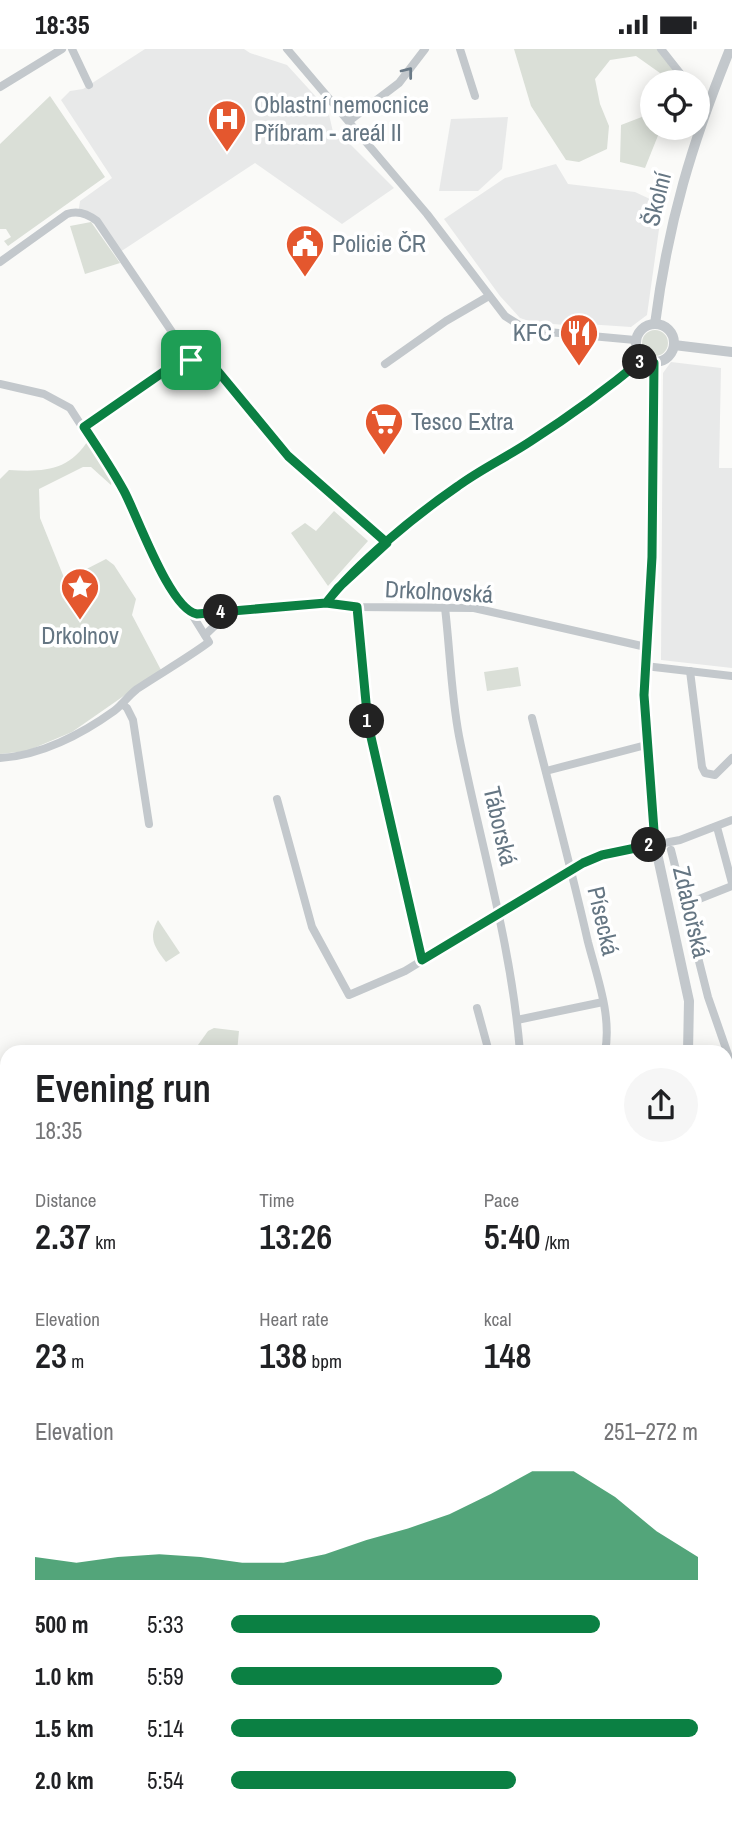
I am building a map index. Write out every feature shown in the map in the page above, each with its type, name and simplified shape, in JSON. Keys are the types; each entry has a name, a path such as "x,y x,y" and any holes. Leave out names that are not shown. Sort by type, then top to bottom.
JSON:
{"street":[{"path":"0,87 62,49"},
{"path":"72,49 89,85"},
{"path":"287,49 457,252 505,316 524,328 635,340"},
{"path":"349,121 399,83 425,49"},
{"path":"460,49 475,96"},
{"path":"661,49 678,70"},
{"name":"Školní","path":"710,100 729,51"},
{"name":"Školní","path":"655,324 675,207 694,140"},
{"path":"0,262 67,214 80,212 93,218 191,360 172,366 84,427"},
{"path":"385,364 446,321 489,296"},
{"path":"655,324 664,326 671,332 674,345 668,357 654,363 643,359 636,349 635,340 644,327 655,324"},
{"path":"674,345 732,351"},
{"path":"326,603 338,588 387,543 458,485 529,443 606,389 643,359"},
{"name":"Drkolnovská","path":"191,360 201,360 216,369 288,456 387,543"},
{"name":"Zdabořská","path":"654,363 652,557 645,666 646,745 655,844 689,1001 688,1045"},
{"path":"0,384 55,398 70,408 124,489 148,547 173,590 207,638"},
{"name":"Drkolnovská","path":"191,613 326,603 357,607 474,608 646,647"},
{"path":"357,607 368,724 422,960"},
{"name":"Táborská","path":"446,608 459,734 500,914 519,1045"},
{"path":"0,758 51,746 113,712 135,691 179,663 207,638 230,611"},
{"path":"645,666 732,676"},
{"path":"690,671 702,767 705,773 715,775 732,758"},
{"path":"122,704 133,720 149,824"},
{"name":"Písecká","path":"532,718 603,1002 608,1028 606,1045"},
{"path":"546,771 646,745"},
{"path":"277,799 312,927 349,995 388,980 571,869 602,855 680,840 732,820"},
{"path":"684,905 732,884 717,827"},
{"name":"Zdabořská","path":"671,850 708,997 725,1045"},
{"path":"517,1020 603,1002"},
{"path":"477,1008 487,1045"}],"shaded area":[{"name":"Oblastní nemocnice Příbram - areál II","path":"145,49 244,49 287,65 328,110 333,132 350,144 394,188 342,224 255,163 117,254 94,222 78,215 80,201 112,178 61,100 70,91 83,89"},
{"path":"514,49 658,49 675,70 656,70 636,56 610,60 595,79 600,104 609,126 607,149 579,162 566,160 531,106"},
{"path":"50,96 105,177 8,246 4,241 11,237 6,229 0,229 0,144"},
{"path":"508,117 502,169 478,191 439,191 451,119"},
{"path":"640,118 640,140 656,140 645,168 620,162 621,125"},
{"path":"556,164 568,184 635,192 652,200 661,215 647,315 631,327 586,324 575,326 532,322 520,318 500,296 444,219 505,178"},
{"path":"91,222 120,263 85,274 70,226"},
{"path":"655,330 664,334 668,343 664,352 655,356 646,352 642,343 646,334"},
{"path":"671,362 721,368 719,468 732,468 732,668 661,660 663,373"},
{"path":"89,439 113,475 111,485 91,467 83,467 39,489 40,518 65,580 106,559 114,565 136,599 132,615 161,670 72,732 27,751 0,754 0,479 9,470 45,470 64,463 73,458"},
{"path":"334,511 368,541 328,586 291,533 305,523 316,531"},
{"path":"518,667 521,686 487,691 484,672"},
{"path":"158,920 180,953 166,962 153,937"},
{"path":"214,1028 239,1031 238,1045 198,1045 208,1031"}],"place":[{"name":"Oblastní nemocnice Příbram - areál II","path":"227,153"},
{"name":"Policie ČR","path":"305,278"},
{"name":"KFC","path":"579,367"},
{"name":"Tesco Extra","path":"384,456"},
{"name":"Drkolnov","path":"80,621"}],"route":[{"path":"191,360 172,366 143,384 84,427 124,489 148,547 176,595 186,609 197,614 326,603 338,588 387,543 458,485 529,443 606,389 643,359 654,363 652,557 644,695 655,844 602,855 583,863 422,960 368,724 357,607 326,603 338,588 387,543 288,456 216,369 201,360 191,360"}]}
